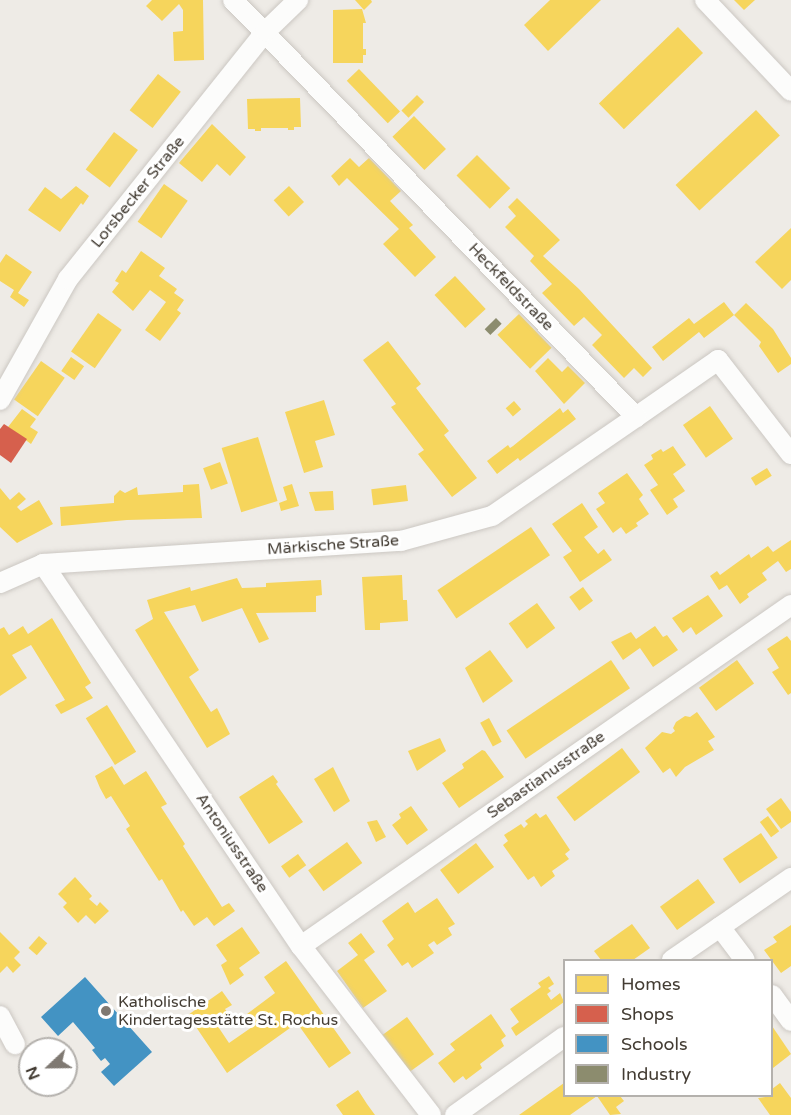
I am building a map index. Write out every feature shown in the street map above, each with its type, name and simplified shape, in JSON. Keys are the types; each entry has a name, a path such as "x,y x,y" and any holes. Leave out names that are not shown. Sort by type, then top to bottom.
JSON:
{"street":[{"name":"Heckfeldstraße","path":"233,0 266,31 636,417"},
{"name":"Lorsbecker Straße","path":"0,400 68,279 266,31 298,0"},
{"path":"705,0 791,91"},
{"path":"636,417 718,360 791,454"},
{"name":"Märkische Straße","path":"0,583 43,564 401,542 492,516 636,417"},
{"name":"Antoniusstraße","path":"43,564 301,946 431,1115"},
{"name":"Sebastianusstraße","path":"301,946 791,605"},
{"path":"673,959 791,878"},
{"path":"720,927 744,959"},
{"path":"773,998 791,1021"},
{"path":"0,1016 15,1044"},
{"path":"468,1111 563,1038"}],"building: Homes":[{"path":"152,0 203,0 204,60 174,61 173,32 183,31 183,10 179,4 162,21 146,6"},
{"path":"355,0 371,0 372,2 364,10"},
{"path":"550,0 601,0 548,51 524,25"},
{"path":"734,0 755,0 744,10"},
{"path":"362,9 366,23 363,23 363,49 366,49 366,55 363,55 363,63 333,63 333,10"},
{"path":"678,27 703,53 624,129 599,103"},
{"path":"359,69 400,111 388,123 347,81"},
{"path":"158,74 181,92 153,128 130,110"},
{"path":"417,95 424,102 409,118 401,111"},
{"path":"300,98 301,127 294,127 294,130 288,130 288,128 261,128 261,131 248,129 247,99"},
{"path":"756,110 780,136 699,211 676,185"},
{"path":"414,116 446,149 424,170 392,137"},
{"path":"212,124 246,157 230,176 217,164 202,182 179,163"},
{"path":"114,132 138,150 110,188 86,170"},
{"path":"477,155 510,188 490,209 456,176"},
{"path":"350,158 359,167 369,158 401,191 390,201 413,225 409,228 436,257 415,277 383,244 399,229 347,178 339,186 331,176"},
{"path":"164,184 188,201 161,238 138,222"},
{"path":"76,186 89,196 83,205 81,203 60,232 28,210 45,187 61,199"},
{"path":"289,186 304,202 289,216 274,200"},
{"path":"517,198 560,240 543,256 579,289 652,368 643,377 634,368 624,378 592,345 602,335 584,317 574,326 542,293 552,284 530,261 534,256 505,227 516,216 508,207"},
{"path":"791,228 791,280 782,289 755,262"},
{"path":"141,251 165,268 159,276 177,289 174,293 184,300 177,310 181,313 160,341 145,330 166,302 150,290 133,311 112,292 119,283 115,281 122,270 126,273"},
{"path":"6,254 32,272 18,293 29,300 24,307 10,297 14,290 0,281 0,263"},
{"path":"455,276 486,309 465,328 435,295"},
{"path":"724,302 734,315 704,338 699,332 663,361 652,347 689,318 694,324"},
{"path":"746,303 773,329 791,358 791,364 778,373 759,346 761,342 734,315"},
{"path":"98,313 122,330 95,368 71,352"},
{"path":"519,314 552,348 530,369 497,335"},
{"path":"388,341 421,384 416,388 449,431 444,435 477,478 452,497 418,454 424,450 391,407 396,404 363,360"},
{"path":"71,357 84,366 74,380 61,371"},
{"path":"548,358 562,372 568,366 585,383 564,404 535,371"},
{"path":"41,361 65,378 38,416 14,400"},
{"path":"324,400 335,435 315,441 323,467 304,473 285,412"},
{"path":"514,401 521,409 513,417 506,408"},
{"path":"710,406 733,439 706,458 683,425"},
{"path":"560,408 563,413 568,409 576,419 520,461 518,458 497,474 487,461 508,445 510,448 513,446"},
{"path":"22,409 36,419 30,427 38,432 31,444 8,427"},
{"path":"258,437 278,501 241,512 222,448"},
{"path":"673,446 686,465 673,474 685,491 673,499 678,507 667,515 650,490 658,485 644,465 653,459 651,455"},
{"path":"220,462 228,484 211,490 203,468"},
{"path":"767,468 772,476 756,486 751,478"},
{"path":"627,473 643,495 639,499 649,514 636,523 638,526 626,534 621,527 613,533 596,509 605,503 598,493"},
{"path":"199,484 202,518 127,520 61,526 60,507 114,503 114,496 120,490 125,493 137,487 138,495 183,492 183,485"},
{"path":"292,484 299,506 281,511 279,503 287,500 283,487"},
{"path":"406,485 408,501 373,505 371,489"},
{"path":"0,488 10,500 19,492 26,499 17,507 21,511 39,500 53,524 17,543 0,527"},
{"path":"333,491 334,510 315,511 309,492"},
{"path":"582,503 598,527 584,537 598,554 604,549 612,560 580,582 563,557 572,551 552,524"},
{"path":"531,527 550,555 456,618 437,590"},
{"path":"791,540 791,569 786,572 778,561 762,573 767,580 747,594 749,597 740,604 727,585 719,590 710,576 717,571 720,575 749,554 751,558 768,546 773,552"},
{"path":"402,575 403,600 407,600 408,621 380,623 380,630 365,630 362,577"},
{"path":"237,578 242,588 266,587 266,583 321,580 322,595 316,596 316,612 256,613 269,639 259,643 242,608 202,622 195,605 164,612 199,670 189,677 211,712 217,708 230,734 207,748 135,630 153,619 147,600 190,587 191,591"},
{"path":"583,587 593,601 579,611 569,597"},
{"path":"708,595 723,616 696,635 691,627 683,633 672,618"},
{"path":"537,603 555,628 527,649 509,624"},
{"path":"52,618 91,683 85,687 93,698 61,714 55,705 65,700 31,645 12,655 27,678 0,696 0,629 4,627 9,635 23,626 28,634"},
{"path":"655,626 663,637 667,635 678,650 653,667 640,648 623,660 611,642 631,632 636,639"},
{"path":"787,636 791,641 791,693 788,695 772,672 779,668 767,649"},
{"path":"490,650 513,681 483,703 465,668"},
{"path":"611,660 630,688 526,759 507,730"},
{"path":"737,660 754,683 716,711 699,688"},
{"path":"107,705 136,752 115,765 86,718"},
{"path":"697,712 715,737 708,741 714,750 685,767 676,777 670,768 663,773 645,748 662,732 671,734 675,731 673,728 676,722"},
{"path":"489,718 502,742 493,747 480,723"},
{"path":"440,738 446,751 417,771 408,751"},
{"path":"622,748 640,772 575,821 557,797"},
{"path":"482,750 504,777 459,808 442,783 464,768 462,764"},
{"path":"112,766 124,785 146,771 167,804 161,807 185,844 183,846 222,907 229,903 235,911 214,926 207,917 194,926 183,910 181,912 162,879 159,881 126,829 130,826 111,796 106,799 100,788 95,776"},
{"path":"333,767 350,801 334,812 314,779"},
{"path":"273,775 278,782 276,784 303,822 269,844 239,797"},
{"path":"781,798 791,812 791,822 781,829 766,809"},
{"path":"411,806 428,830 407,845 392,825 401,818 399,814"},
{"path":"536,813 540,818 546,814 570,850 565,854 569,859 552,871 555,876 541,887 534,876 528,880 503,845 508,841 504,835 521,824 524,828 528,824 525,821"},
{"path":"768,816 779,831 771,837 760,822"},
{"path":"377,820 386,837 376,842 367,822"},
{"path":"761,833 778,858 740,884 723,859"},
{"path":"347,842 362,863 323,891 308,870"},
{"path":"476,843 494,867 458,894 440,870"},
{"path":"298,854 306,865 289,878 281,866"},
{"path":"75,877 92,896 89,899 97,906 100,902 109,911 95,924 86,915 78,923 63,907 67,903 58,894"},
{"path":"698,879 715,902 677,930 660,907"},
{"path":"437,898 455,924 448,928 452,935 437,945 434,941 428,945 434,953 412,968 408,962 402,966 387,945 394,939 382,921 408,902 415,913"},
{"path":"632,924 650,948 634,959 600,959 594,951"},
{"path":"791,925 791,966 781,973 773,959 764,950 777,942 773,937"},
{"path":"242,927 260,953 239,968 244,975 230,985 221,965 227,961 216,945"},
{"path":"0,932 20,952 14,958 21,965 13,973 7,966 0,973"},
{"path":"361,933 375,952 364,960 387,991 363,1008 337,971 358,955 348,943"},
{"path":"39,936 47,943 37,955 29,948"},
{"path":"286,961 351,1053 329,1068 297,1023 227,1073 188,1015 222,991 232,1005 225,1009 230,1016 217,1025 229,1043 255,1025 247,1014 275,993 264,977"},
{"path":"549,976 554,984 548,988 551,991 547,994 551,1000 560,993 563,1003 516,1036 511,1028 519,1022 510,1009 541,987 538,983"},
{"path":"491,1014 506,1036 501,1040 504,1046 480,1064 482,1068 466,1080 463,1076 454,1083 438,1063 455,1050 450,1044"},
{"path":"407,1017 434,1054 410,1072 383,1035"},
{"path":"773,1027 791,1054 773,1068"},
{"path":"780,1083 791,1098 791,1115 770,1115 758,1098 773,1097 773,1088"},
{"path":"563,1084 563,1097 596,1097 570,1115 519,1115"},
{"path":"358,1090 375,1115 343,1115 336,1105"},
{"path":"598,1097 621,1097 624,1101 616,1107 621,1114 610,1115"}],"building: Shops":[{"path":"4,424 27,439 11,463 0,455 0,429"}],"building: Schools":[{"path":"85,977 152,1052 114,1086 101,1072 110,1064 105,1058 101,1061 92,1050 95,1048 73,1022 58,1036 41,1017"}],"building: Industry":[{"path":"496,318 502,324 490,335 485,329"}],"place":[{"name":"Katholische Kindertagesstätte St. Rochus","path":"106,1011"}]}
